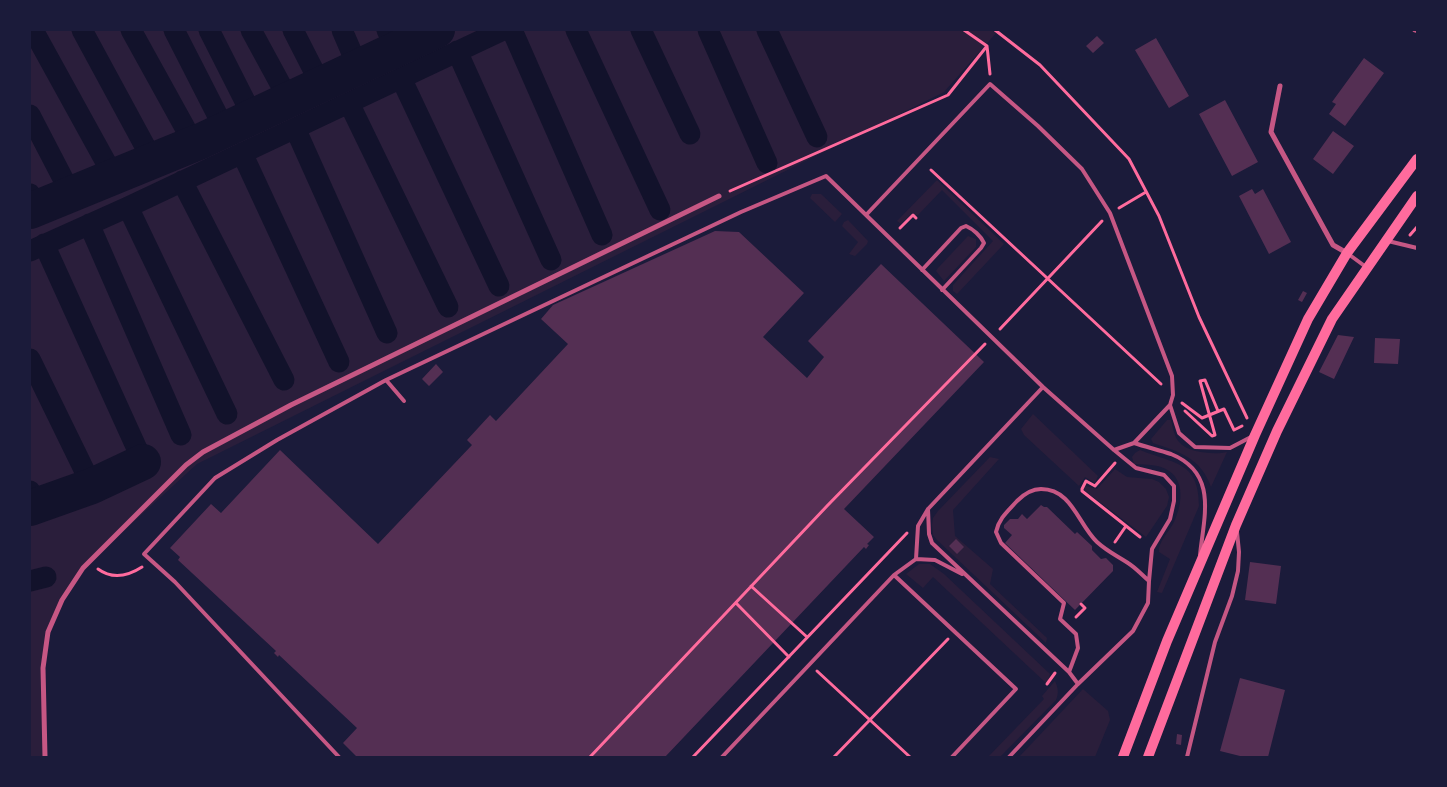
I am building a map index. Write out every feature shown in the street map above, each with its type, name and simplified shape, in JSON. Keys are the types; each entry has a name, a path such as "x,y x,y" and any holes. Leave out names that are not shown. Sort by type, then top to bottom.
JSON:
{"main road":[{"path":"1123,757 1167,641 1255,435 1308,319 1347,253 1417,159"},
{"path":"1148,757 1236,525 1277,431 1332,319 1417,196"}],"street":[{"path":"1280,86 1270,132 1333,245 1347,253"},
{"path":"45,757 43,668 48,632 62,600 83,568 186,465 203,452 292,405 719,196"}],"lane":[{"path":"866,215 990,84 1038,126 1082,170 1110,213 1172,376 1173,395 1170,405 1134,443 1114,450"},
{"path":"339,757 175,582 144,554 215,478 277,440 386,380 741,212 826,176 1043,387 1136,468 1164,475 1174,486 1174,501 1170,519 1152,549 1148,603 1133,630 1078,684 1009,757"},
{"path":"922,270 961,228 970,227 984,243 942,290"},
{"path":"1386,241 1417,248"},
{"path":"1347,253 1367,268"},
{"path":"386,380 404,401"},
{"path":"916,559 918,526 928,510 1043,387"},
{"path":"1170,405 1179,433 1195,447 1230,448 1255,435"},
{"path":"1134,443 1172,454 1186,462 1200,476 1206,497 1199,567"},
{"path":"1069,672 1078,648 1076,634 1060,619 1064,603 1001,543 996,532 998,521 1022,496 1037,489 1048,489 1069,502 1080,517 1088,534 1108,552 1127,562 1149,581"},
{"path":"928,510 929,534 932,543 1069,672 1078,684"},
{"path":"1186,757 1215,642 1232,596 1238,571 1239,552 1236,525"},
{"path":"722,757 894,575 916,559 935,560 967,576"},
{"path":"894,575 1016,690 952,757"}],"path":[{"path":"964,30 987,46"},
{"path":"931,170 1173,395 1202,418 1224,409 1234,430 1249,421 1199,317 1159,216 1129,158 1040,65 994,30"},
{"path":"987,46 990,84"},
{"path":"719,196 948,95 987,46"},
{"path":"590,757 827,506 1110,213 1146,192"},
{"path":"900,228 913,215 916,218"},
{"path":"1186,411 1212,436 1215,435 1200,381 1205,380 1218,411"},
{"path":"1121,456 1095,486 1086,481 1082,491 1140,537"},
{"path":"693,757 904,534 918,526"},
{"path":"90,562 112,577 122,576 152,561"},
{"path":"751,586 807,637"},
{"path":"736,603 788,657"},
{"path":"1076,617 1085,608 1081,604"},
{"path":"834,757 955,631"},
{"path":"794,651 910,757"}],"shaded area":[{"path":"30,30 995,30 997,32 944,92 197,464 83,568 62,600 48,632 43,668 45,757 30,757"},
{"path":"937,180 1004,244 957,294 953,291 953,285 993,241 942,190 918,215 912,213 901,224 897,221"},
{"path":"812,194 821,194 842,214 835,222 810,198"},
{"path":"848,220 868,241 855,256 849,254 858,242 842,226"},
{"path":"968,236 976,239 976,247 944,281 936,271"},
{"path":"1033,414 1098,476 1095,483 1085,477 1079,486 1024,435 1021,429"},
{"path":"1167,420 1171,420 1175,435 1183,446 1195,451 1209,453 1227,452 1211,487 1202,469 1195,463 1181,453 1153,443 1151,439"},
{"path":"1140,450 1182,466 1195,480 1198,491 1199,506 1162,593 1157,592 1170,559 1159,552 1159,548 1177,515 1180,490 1175,476 1169,471 1158,466 1134,464 1132,457"},
{"path":"990,457 999,459 953,510 955,536 993,569 990,584 1047,638 1046,643 933,535 933,518 938,511"},
{"path":"1115,469 1127,477 1152,479 1159,482 1166,489 1169,497 1167,506 1146,537 1085,491 1084,488 1086,486 1097,489"},
{"path":"919,564 930,564 944,574 1050,674 1047,684 933,577 923,588 906,574"},
{"path":"1055,681 1058,690 1056,700 1000,757 988,757 1044,699 1042,696"},
{"path":"1083,689 1108,711 1110,720 1095,757 1019,757"}],"building":[{"path":"1097,36 1104,43 1093,53 1086,46"},
{"path":"1156,38 1189,96 1169,108 1135,50"},
{"path":"1364,58 1384,73 1345,126 1329,114 1336,104 1332,102"},
{"path":"1225,100 1258,162 1232,176 1199,114"},
{"path":"1333,131 1354,146 1333,174 1313,159"},
{"path":"1252,189 1255,194 1263,189 1291,242 1269,254 1239,196"},
{"path":"715,231 739,232 804,293 763,337 807,378 824,357 808,341 881,264 984,362 844,509 874,537 867,544 869,545 866,549 864,547 665,757 357,757 343,743 357,728 279,655 278,657 274,653 276,651 178,560 180,557 170,548 211,504 221,513 280,450 378,544 472,445 467,440 490,415 496,421 568,344 541,319 553,305"},
{"path":"1303,291 1307,293 1302,302 1298,300"},
{"path":"1338,335 1354,337 1334,379 1319,372"},
{"path":"1375,338 1400,339 1398,364 1374,363"},
{"path":"436,364 443,372 429,386 422,379"},
{"path":"1041,505 1047,507 1075,534 1077,532 1092,546 1092,550 1101,559 1106,558 1113,565 1113,571 1075,610 1005,543 1012,535 1004,528 1004,525 1010,519 1018,519 1022,514 1027,519"},
{"path":"956,539 964,547 957,554 949,546"},
{"path":"1250,562 1281,566 1276,604 1245,600"},
{"path":"1240,678 1285,690 1268,757 1244,757 1220,751"},
{"path":"1177,734 1182,735 1181,745 1176,744"}],"waterway":[{"path":"33,30 114,177"},
{"path":"82,30 153,161"},
{"path":"131,30 194,144"},
{"path":"174,30 225,130"},
{"path":"209,30 253,117"},
{"path":"251,30 289,100"},
{"path":"293,30 321,85"},
{"path":"342,30 358,67"},
{"path":"387,30 396,49"},
{"path":"30,211 201,141 437,30"},
{"path":"30,251 128,207 503,30"},
{"path":"512,30 602,235"},
{"path":"576,30 660,210"},
{"path":"641,30 690,134"},
{"path":"708,30 767,163"},
{"path":"767,30 817,137"},
{"path":"457,51 551,260"},
{"path":"401,78 499,286"},
{"path":"349,103 448,307"},
{"path":"30,115 71,194"},
{"path":"295,128 387,333"},
{"path":"242,153 339,362"},
{"path":"182,181 284,380"},
{"path":"30,194 38,208"},
{"path":"128,207 227,414"},
{"path":"89,224 181,435"},
{"path":"44,244 143,462"},
{"path":"30,359 92,486"},
{"path":"30,508 92,486 143,462"},
{"path":"30,491 37,505"},
{"path":"30,581 46,577"}]}
